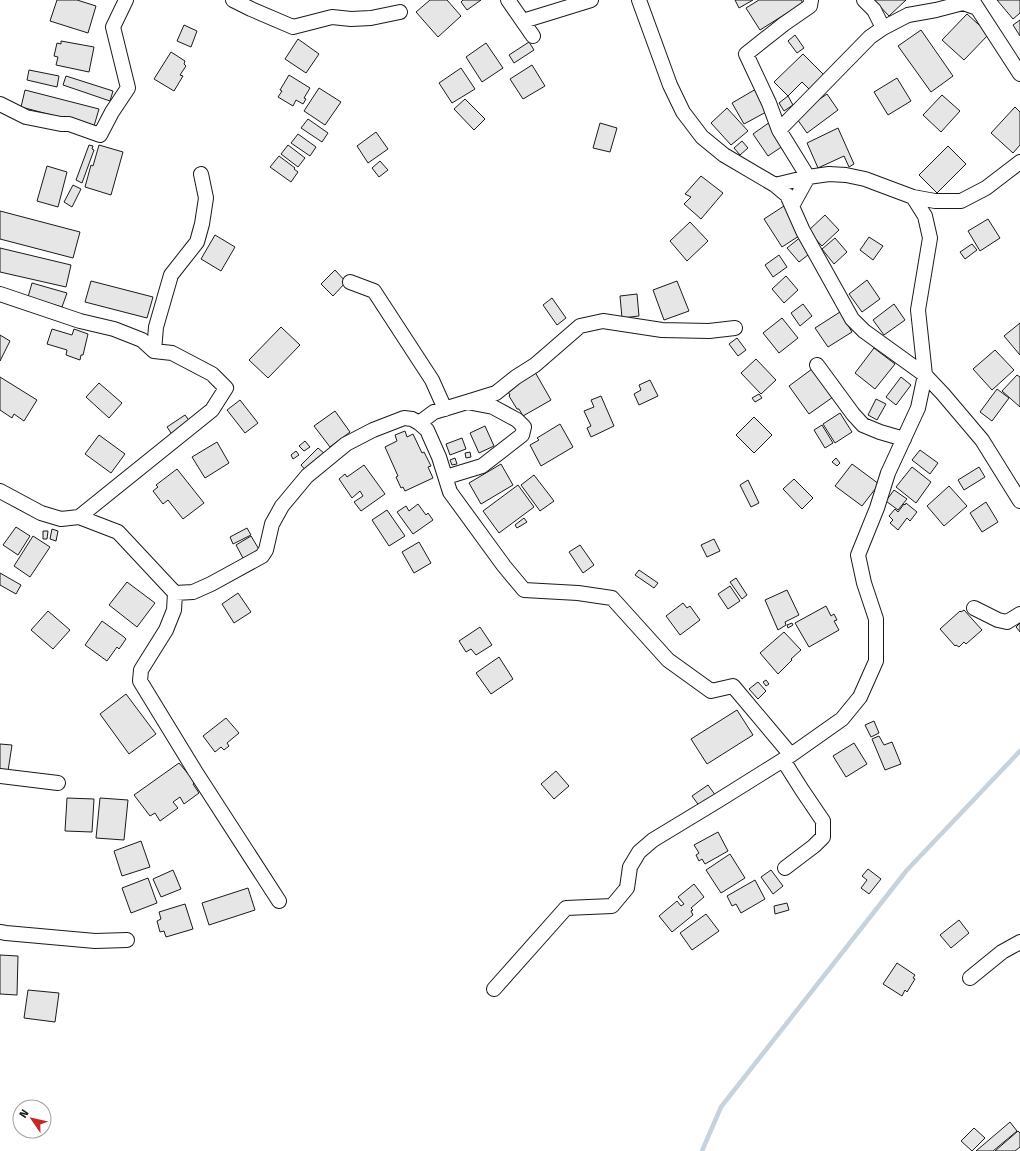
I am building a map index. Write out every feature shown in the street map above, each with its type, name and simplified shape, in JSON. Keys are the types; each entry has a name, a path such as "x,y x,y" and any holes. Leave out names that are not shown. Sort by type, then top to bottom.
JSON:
{"street":[{"path":"0,104 26,117 61,124 69,124 100,135 112,112 128,88 113,27 126,0"},
{"path":"233,0 293,27 332,17 351,19 371,18 400,12"},
{"path":"508,0 533,36"},
{"path":"522,21 591,0"},
{"path":"638,0 670,85 683,112 702,137 724,155 775,185 787,195 803,231 852,320 864,331 925,375 982,440 1020,502"},
{"path":"808,177 779,130 769,102 746,54 810,6 811,0"},
{"path":"864,0 874,10 883,28"},
{"path":"779,130 870,36 908,15 963,3 974,4 1020,74"},
{"path":"775,185 808,177 829,174 846,174 865,179 912,197 935,201 961,201 986,188 1020,162"},
{"path":"154,351 156,327 171,275 197,242 202,224 206,198 201,174"},
{"path":"792,206 808,177"},
{"path":"494,990 566,908 612,906 627,888 630,867 639,852 652,840 787,757 842,719 860,697 876,660 876,619 864,583 858,555 877,508 888,473 918,408 925,375 918,310 930,238 925,216 912,197"},
{"path":"350,282 374,291 432,380 446,409"},
{"path":"0,294 80,321 114,329 142,340 154,351 172,353 212,374 226,388 212,410 79,517"},
{"path":"419,423 434,412 496,393 516,377 535,365 580,326 604,321 662,330 709,331 735,328"},
{"path":"817,365 853,414 863,425 904,439"},
{"path":"446,477 482,466 522,434 524,428 517,420 493,407 467,402"},
{"path":"175,593 193,592 211,584 262,556 266,550 272,524 282,506 307,476 346,444 373,430 404,418 412,419 427,430 440,457 450,492 504,566 524,590 578,593 612,598 668,660 711,691 733,686 787,757 802,790 824,821 823,837 814,846 784,868"},
{"path":"0,491 41,513 61,519 79,517 118,532 175,593 174,610 166,630 141,670 140,681 195,771 279,901"},
{"path":"974,608 998,620 1007,622 1020,614"},
{"path":"0,776 58,783"},
{"path":"0,932 95,941 127,940"},
{"path":"970,978 1002,952 1020,942"}],"building":[{"path":"57,0 77,0 96,6 88,33 50,21"},
{"path":"430,0 447,0 461,16 438,37 416,12"},
{"path":"463,0 481,0 467,10 461,2"},
{"path":"735,0 753,0 739,8"},
{"path":"759,0 801,0 803,3 760,30 746,8"},
{"path":"874,0 906,0 889,16"},
{"path":"997,0 1020,0 1020,13 1013,19"},
{"path":"967,14 989,34 964,60 942,40"},
{"path":"1020,20 1020,36 1013,25"},
{"path":"184,25 197,31 191,47 177,41"},
{"path":"921,30 953,76 931,92 898,46"},
{"path":"795,35 804,48 797,53 788,41"},
{"path":"298,39 319,54 306,73 285,59"},
{"path":"61,41 94,47 89,72 56,65 58,57 54,56 57,43 61,44"},
{"path":"529,42 534,50 514,63 509,55"},
{"path":"486,43 503,68 482,82 466,57"},
{"path":"171,52 185,61 184,64 186,66 180,75 183,76 174,91 154,79"},
{"path":"803,54 825,76 810,90 802,82 788,96 774,82"},
{"path":"532,65 545,86 523,99 510,79"},
{"path":"461,68 475,89 452,103 439,83"},
{"path":"29,70 59,76 57,87 27,80"},
{"path":"289,75 310,88 304,98 306,99 303,104 296,100 293,106 278,97 282,91 280,90"},
{"path":"66,76 113,91 110,101 63,85"},
{"path":"897,78 911,101 888,115 874,92"},
{"path":"319,88 341,102 325,125 304,111"},
{"path":"756,89 768,111 744,124 732,103"},
{"path":"25,90 99,109 94,126 21,107"},
{"path":"827,94 838,110 807,133 795,116"},
{"path":"942,95 960,111 941,132 923,115"},
{"path":"788,96 793,105 784,111 779,103"},
{"path":"465,99 485,119 474,130 454,109"},
{"path":"1015,107 1020,112 1020,145 1013,153 991,133"},
{"path":"727,108 748,131 731,145 711,123"},
{"path":"308,119 328,133 322,142 301,128"},
{"path":"770,122 786,144 768,156 753,134"},
{"path":"600,123 617,128 610,152 593,148"},
{"path":"838,128 854,164 849,167 844,156 818,168 807,143"},
{"path":"376,132 388,149 368,163 357,146"},
{"path":"298,134 316,147 310,156 291,143"},
{"path":"742,141 748,148 740,155 734,148"},
{"path":"89,145 93,146 92,149 94,150 82,183 76,180"},
{"path":"99,145 123,152 111,195 85,187 91,165 93,166"},
{"path":"288,145 305,158 298,167 281,154"},
{"path":"948,146 966,164 937,193 919,175"},
{"path":"279,156 298,172 291,182 270,167"},
{"path":"380,161 388,170 379,177 372,168"},
{"path":"47,166 67,172 58,207 37,201"},
{"path":"701,176 723,193 701,219 684,204 691,197 685,194"},
{"path":"73,185 81,189 72,207 64,202"},
{"path":"784,206 802,234 782,247 764,219"},
{"path":"0,211 80,232 73,258 0,239"},
{"path":"825,215 839,230 822,246 808,231"},
{"path":"988,219 1000,238 980,251 968,231"},
{"path":"690,222 708,241 687,261 670,241"},
{"path":"215,235 235,247 221,271 201,259"},
{"path":"802,236 813,251 799,262 787,248"},
{"path":"869,237 883,246 873,260 860,250"},
{"path":"835,238 847,252 834,264 822,249"},
{"path":"972,244 977,250 965,259 960,252"},
{"path":"0,248 71,265 66,287 0,272"},
{"path":"779,255 787,267 773,277 765,265"},
{"path":"335,270 346,282 333,296 321,284"},
{"path":"786,276 798,290 784,303 772,289"},
{"path":"867,280 880,299 862,312 849,294"},
{"path":"91,281 153,297 147,318 85,302"},
{"path":"677,281 689,311 664,320 653,290"},
{"path":"32,283 67,293 62,307 28,297"},
{"path":"637,294 639,316 622,318 620,296"},
{"path":"552,298 566,318 557,325 543,305"},
{"path":"803,304 812,316 800,326 791,313"},
{"path":"894,304 905,320 884,335 873,320"},
{"path":"840,312 852,332 828,347 815,328"},
{"path":"782,318 798,338 779,353 763,333"},
{"path":"1020,323 1020,355 1004,336"},
{"path":"281,327 300,345 268,378 249,360"},
{"path":"52,329 72,335 74,329 88,334 83,355 81,355 80,360 66,355 67,350 47,344"},
{"path":"0,335 10,341 0,361"},
{"path":"737,338 746,350 738,356 729,344"},
{"path":"874,348 895,364 875,389 855,373"},
{"path":"995,350 1014,370 992,390 973,369"},
{"path":"756,359 776,380 761,394 741,373"},
{"path":"812,369 833,397 809,414 789,386"},
{"path":"535,372 551,400 523,416 509,396 510,395 506,388"},
{"path":"1017,375 1020,377 1020,407 1002,391"},
{"path":"0,377 37,400 24,421 14,414 12,418 0,410"},
{"path":"901,377 911,385 896,405 886,397"},
{"path":"650,380 658,396 639,405 634,394 641,390 639,385"},
{"path":"99,383 122,403 109,418 86,397"},
{"path":"997,389 1009,398 992,421 980,412"},
{"path":"759,394 762,398 755,402 752,398"},
{"path":"601,396 614,426 591,437 587,428 591,426 584,411 594,407 591,400"},
{"path":"876,399 886,404 877,420 868,415"},
{"path":"240,400 258,423 245,433 227,410"},
{"path":"335,411 350,432 330,447 314,426"},
{"path":"840,413 852,432 835,443 823,424"},
{"path":"185,415 191,423 173,436 167,427"},
{"path":"754,417 772,435 754,453 736,435"},
{"path":"560,424 573,447 541,466 530,445 539,440 537,438"},
{"path":"822,425 833,443 825,448 814,430"},
{"path":"485,426 494,446 479,453 470,433"},
{"path":"405,431 407,437 413,434 422,453 424,452 431,466 428,467 433,478 405,491 403,487 401,488 396,477 398,476 385,447 397,441 395,435"},
{"path":"99,435 125,454 111,473 85,454"},
{"path":"462,438 466,449 450,455 446,444"},
{"path":"305,441 310,447 304,451 299,446"},
{"path":"217,442 229,463 205,478 192,457"},
{"path":"318,448 325,454 307,472 301,465"},
{"path":"920,450 938,463 930,474 912,460"},
{"path":"296,451 299,455 293,459 291,455"},
{"path":"470,452 471,457 466,458 465,453"},
{"path":"455,458 457,464 452,465 450,460"},
{"path":"836,458 840,463 837,466 832,462"},
{"path":"501,464 513,485 481,504 469,483"},
{"path":"852,464 879,484 862,506 835,486"},
{"path":"364,465 385,494 361,511 354,502 363,496 360,491 352,498 339,479 345,474 347,477"},
{"path":"912,467 931,482 916,503 896,487"},
{"path":"979,467 985,477 964,490 958,480"},
{"path":"177,469 204,503 183,519 168,500 163,504 153,491 158,487 156,485"},
{"path":"534,475 554,501 540,511 521,485"},
{"path":"794,479 813,498 802,509 783,489"},
{"path":"748,480 759,503 751,507 740,485"},
{"path":"518,485 534,507 499,533 483,511"},
{"path":"949,486 967,506 944,526 927,506"},
{"path":"894,490 907,499 898,510 886,501"},
{"path":"986,502 998,522 982,532 970,513"},
{"path":"906,503 917,512 910,521 907,518 898,530 890,523 893,520 889,516 895,509 898,512"},
{"path":"418,504 426,515 428,513 433,520 413,534 397,512 406,506 409,511"},
{"path":"387,510 405,536 389,546 372,520"},
{"path":"524,518 527,522 517,528 515,525"},
{"path":"16,527 30,536 18,555 3,545"},
{"path":"247,528 251,535 233,544 230,537"},
{"path":"52,529 58,531 56,541 50,539"},
{"path":"43,531 48,531 47,539 43,539"},
{"path":"33,536 50,547 30,577 14,566"},
{"path":"251,536 260,551 244,560 236,545"},
{"path":"714,539 720,551 707,557 701,545"},
{"path":"419,542 431,563 414,573 402,552"},
{"path":"580,545 594,565 583,573 569,552"},
{"path":"639,570 658,583 654,588 635,575"},
{"path":"0,573 21,585 16,594 0,585"},
{"path":"736,578 747,595 742,599 730,582"},
{"path":"127,582 155,603 137,627 109,605"},
{"path":"730,586 740,601 728,609 718,594"},
{"path":"787,590 799,615 785,622 786,625 778,630 765,600"},
{"path":"238,593 251,612 234,623 222,604"},
{"path":"683,603 687,608 690,606 700,620 680,635 666,616"},
{"path":"826,606 831,616 834,614 837,620 834,621 839,630 809,647 795,623"},
{"path":"964,610 982,630 966,644 964,642 959,647 956,645 955,646 940,629 960,611 961,612"},
{"path":"48,611 70,630 53,649 31,630"},
{"path":"102,621 126,639 119,649 117,647 107,661 85,645"},
{"path":"792,623 793,625 788,628 787,625"},
{"path":"1020,623 1020,632 1016,627"},
{"path":"480,627 492,645 476,655 471,649 466,652 459,641"},
{"path":"784,632 801,650 778,674 760,653"},
{"path":"499,657 513,679 491,694 476,673"},
{"path":"766,680 769,684 766,686 763,682"},
{"path":"758,682 766,691 758,699 749,689"},
{"path":"126,694 156,734 129,754 100,714"},
{"path":"737,710 753,735 707,764 691,739"},
{"path":"226,718 239,733 227,743 229,746 224,750 221,747 215,752 203,736"},
{"path":"874,721 879,733 871,737 865,725"},
{"path":"879,736 884,745 892,742 901,764 885,770 872,739"},
{"path":"854,743 867,764 846,777 833,756"},
{"path":"0,744 12,745 8,771 0,770"},
{"path":"179,763 195,782 193,784 199,793 184,804 180,797 173,802 178,808 160,821 155,813 150,816 134,795"},
{"path":"556,771 569,786 554,799 541,784"},
{"path":"708,785 716,796 700,807 692,796"},
{"path":"67,798 94,799 92,832 65,831"},
{"path":"100,798 128,800 124,840 96,838"},
{"path":"718,832 728,851 705,864 702,859 699,861 696,855 699,853 694,845"},
{"path":"141,841 150,867 122,876 114,851"},
{"path":"730,854 745,878 721,893 706,870"},
{"path":"868,869 881,879 869,894 861,888 867,880 862,876"},
{"path":"173,870 181,889 161,897 153,879"},
{"path":"771,870 783,886 773,894 761,877"},
{"path":"148,878 157,903 131,913 122,888"},
{"path":"755,880 765,899 741,913 736,904 732,906 727,896"},
{"path":"694,884 704,897 691,908 693,910 691,911 693,915 672,932 659,916 677,901 681,906 684,904 678,897"},
{"path":"248,888 255,910 209,925 202,903"},
{"path":"787,903 789,910 775,914 774,906"},
{"path":"185,904 193,929 166,937 164,931 160,932 157,921 161,919 159,912"},
{"path":"706,914 719,931 692,950 680,933"},
{"path":"959,920 969,933 951,948 940,935"},
{"path":"0,955 18,956 17,995 0,994"},
{"path":"897,963 915,975 913,978 915,979 907,992 905,990 902,996 883,984"},
{"path":"28,990 59,993 55,1022 24,1018"},
{"path":"1010,1122 1017,1131 993,1151 976,1151"},
{"path":"974,1128 985,1138 972,1151 961,1141"},
{"path":"1018,1131 1020,1133 1020,1147 1015,1151 995,1151"}],"waterway":[{"path":"702,1151 721,1107 907,870 1020,751"}]}
